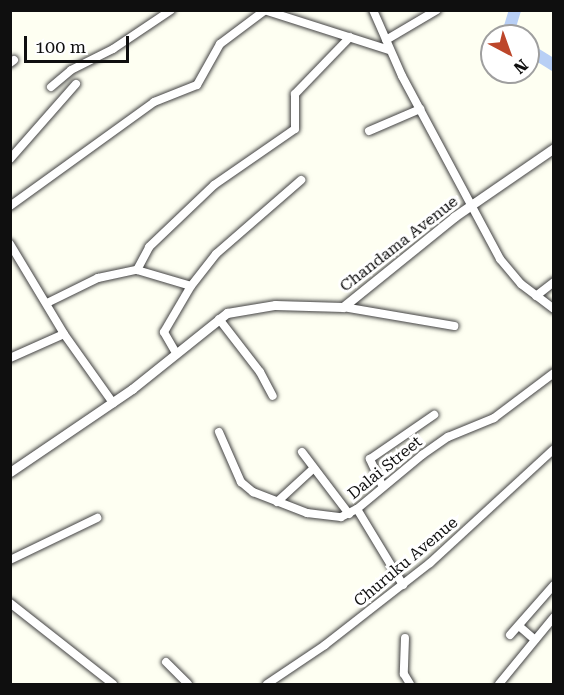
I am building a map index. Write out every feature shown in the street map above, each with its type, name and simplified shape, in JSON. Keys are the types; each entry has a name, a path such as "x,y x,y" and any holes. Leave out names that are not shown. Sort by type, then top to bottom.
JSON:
{"street":[{"path":"51,87 71,70 112,49 171,10"},
{"path":"386,40 437,10"},
{"path":"10,206 154,102 197,85 220,44 264,11 390,50"},
{"path":"375,11 390,50 420,109 509,272 554,309"},
{"path":"137,270 149,247 214,185 295,129 295,94 350,37"},
{"path":"10,159 76,84"},
{"path":"369,131 420,109"},
{"name":"Chandama Avenue","path":"11,471 112,403 219,319 234,311 261,306 343,307 473,205 554,148"},
{"path":"176,353 164,332 191,286 216,254 301,180"},
{"path":"10,244 14,262 47,303 64,334 112,403"},
{"path":"47,303 98,278 137,270 191,286"},
{"path":"536,296 554,282"},
{"path":"343,307 454,326"},
{"path":"219,319 260,372 273,396"},
{"path":"10,358 64,334"},
{"name":"Dalai Street","path":"219,432 241,482 253,492 328,518 349,514 357,509 382,485 448,437 494,418 554,373"},
{"path":"382,485 370,459 434,415"},
{"name":"Churuku Avenue","path":"267,684 403,585 554,449"},
{"path":"302,452 349,514"},
{"path":"277,502 314,468"},
{"path":"357,509 403,585"},
{"path":"10,560 98,519"},
{"path":"510,635 554,585"},
{"path":"10,603 113,684"},
{"path":"499,684 554,617"},
{"path":"519,626 535,639"},
{"path":"405,638 404,674 410,684"},
{"path":"166,662 188,684"}],"waterway":[{"path":"511,24 515,10"},
{"path":"540,56 554,65"}]}
